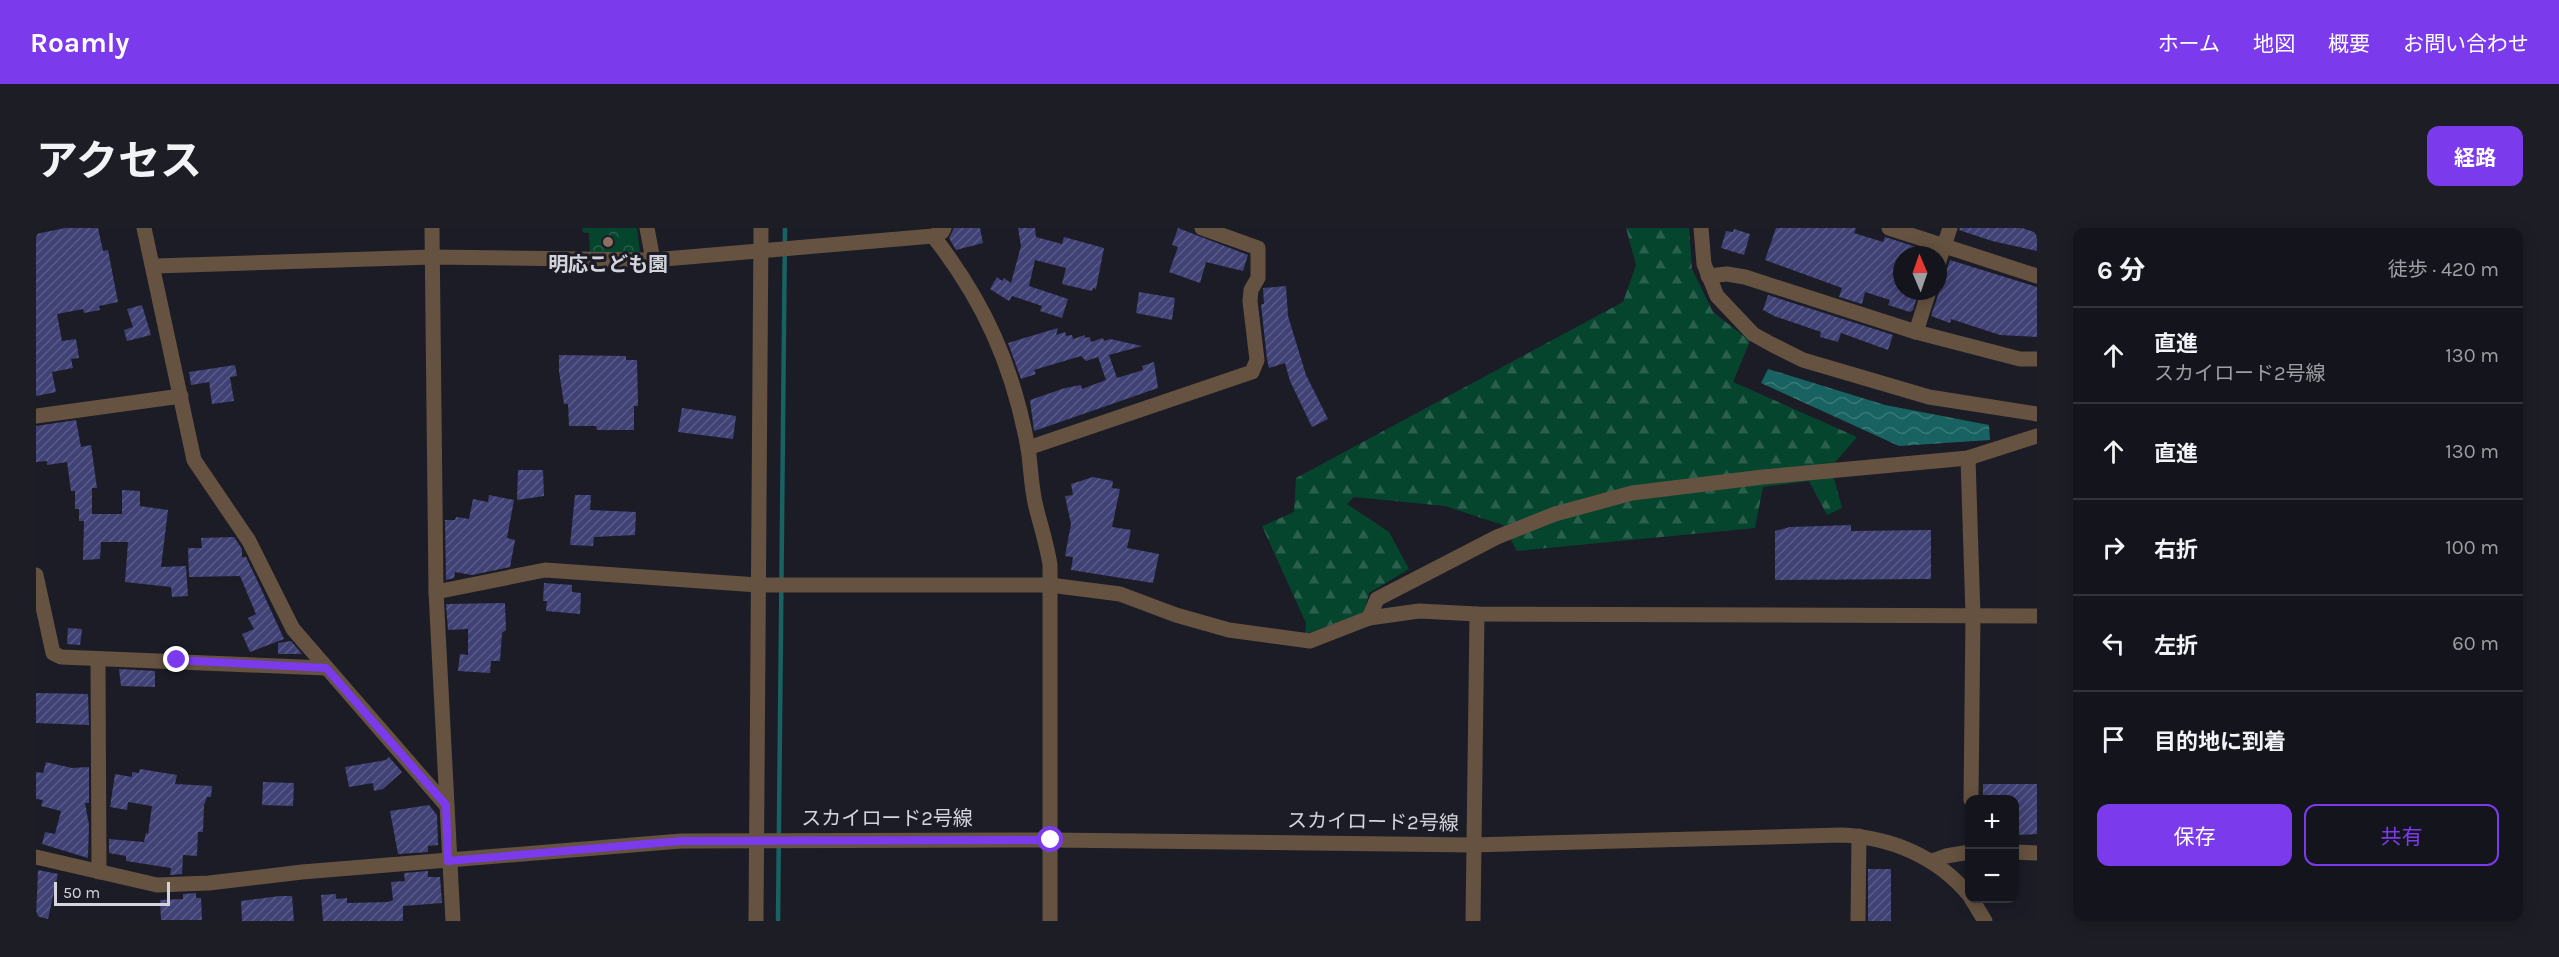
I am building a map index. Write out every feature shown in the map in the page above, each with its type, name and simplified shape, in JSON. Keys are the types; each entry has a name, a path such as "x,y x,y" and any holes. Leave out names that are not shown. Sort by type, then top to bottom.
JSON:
{"street":[{"path":"144,228 155,266 194,460 249,542 293,629 446,805"},
{"path":"432,228 436,592 448,861 453,921"},
{"path":"647,228 653,260"},
{"path":"756,921 765,840 758,585 761,228"},
{"path":"1028,448 1252,372 1257,360 1250,301 1251,290 1258,278 1258,248 1202,228"},
{"path":"1701,228 1704,264 1717,296 1754,334 1803,360 1929,397 2037,414"},
{"path":"1889,228 2037,276"},
{"path":"1944,245 1950,228"},
{"path":"155,266 432,257 653,260 761,253 938,232 999,342 1017,397 1028,448 1036,507 1043,526 1050,565 1050,921"},
{"path":"1708,276 1727,274 1745,277 1916,332 2020,359 2037,359"},
{"path":"1916,332 1926,300"},
{"path":"36,416 181,396"},
{"path":"1369,618 1377,598 1497,537 1555,514 1632,493 1764,477 1968,458 2037,436"},
{"path":"1968,458 1973,615 1971,795"},
{"path":"436,592 545,570 758,585 1050,585 1120,594 1176,615 1230,630 1280,639 1310,641 1369,618 1419,611 1477,614 2037,616"},
{"path":"36,575 53,653 61,657 98,660 177,660 326,668"},
{"path":"1473,921 1477,614"},
{"path":"98,660 99,872"},
{"path":"1858,921 1859,836"},
{"name":"スカイロード2号線","path":"36,857 158,885 168,885 681,841 789,839 1473,844 1859,836 1915,852 1932,861 1965,891"},
{"path":"2019,852 2037,853"},
{"path":"1932,861 1965,853"},
{"name":"スカイロード2号線","path":"1974,903 1985,921"}],"green space":[{"name":"明応こども園","path":"582,228 637,228 640,253 590,253 589,233 583,232"},
{"path":"1626,228 1689,228 1692,269 1713,312 1750,341 1733,382 1857,437 1831,467 1842,508 1827,515 1809,481 1763,487 1755,528 1517,551 1503,525 1445,506 1354,497 1347,504 1389,532 1409,569 1369,593 1364,613 1305,634 1306,623 1262,526 1294,512 1296,478 1623,302 1636,265"}],"water":[{"path":"1768,369 1885,405 1989,425 1990,440 1899,446 1761,383"}],"building":[{"path":"65,228 98,228 103,251 108,250 118,302 99,306 100,310 84,313 83,309 57,314 62,341 76,339 79,358 71,359 73,368 52,372 56,392 36,396 36,234"},
{"path":"954,228 980,228 983,243 956,250 949,238"},
{"path":"1018,228 1035,228 1036,237 1062,244 1064,237 1104,248 1096,289 1093,288 1092,291 1062,284 1066,268 1035,260 1029,286 1068,299 1062,318 1040,311 1042,306 1012,296 1009,301 990,289 997,277 1002,281 1004,278 1011,283 1021,246"},
{"path":"1178,228 1248,255 1243,271 1206,262 1200,283 1169,272 1178,247 1172,245"},
{"path":"1776,228 1856,228 1854,233 1883,242 1885,237 1913,246 1893,246 1893,300 1916,300 1910,312 1888,305 1890,300 1865,292 1862,304 1839,297 1842,288 1765,260"},
{"path":"1960,228 2022,228 2037,233 2037,251 1992,241 1959,230"},
{"path":"1734,229 1750,234 1744,255 1721,248 1726,231 1733,232"},
{"path":"1950,260 2037,287 2037,337 2000,335 1951,319 1950,323 1931,316 1936,300 1947,300 1947,269"},
{"path":"1286,286 1288,316 1306,375 1328,419 1312,427 1290,381 1285,363 1269,368 1267,359 1261,304 1264,304 1263,288"},
{"path":"1139,292 1175,298 1172,320 1136,313"},
{"path":"1768,295 1893,335 1888,350 1841,333 1838,342 1820,337 1821,332 1774,316 1763,310"},
{"path":"142,305 151,335 127,341 124,330 133,327 127,309"},
{"path":"1058,328 1056,335 1065,332 1066,336 1072,335 1073,339 1085,335 1085,338 1090,337 1091,342 1103,338 1104,341 1110,339 1142,346 1109,355 1117,378 1143,370 1142,366 1154,362 1158,388 1034,431 1030,400 1065,388 1081,385 1082,389 1106,380 1098,357 1086,361 1081,356 1034,370 1036,374 1021,379 1008,343"},
{"path":"559,355 626,356 626,360 637,360 638,406 634,406 634,430 597,430 596,426 569,426 568,404 564,404 559,371"},
{"path":"235,365 237,376 230,377 234,401 212,404 209,382 191,385 189,372"},
{"path":"682,408 736,416 733,439 678,432"},
{"path":"76,420 81,447 91,445 97,488 92,488 92,514 122,514 122,490 140,491 140,506 168,510 161,567 186,566 188,596 172,597 171,587 125,582 128,542 101,542 100,559 83,560 84,521 79,521 79,509 75,509 75,491 71,491 67,462 47,465 47,461 36,462 36,426"},
{"path":"518,470 543,470 544,496 517,500"},
{"path":"1093,477 1113,481 1112,488 1120,489 1112,527 1131,530 1127,548 1159,554 1153,583 1071,570 1073,557 1065,556 1071,524 1065,496 1073,495 1071,484"},
{"path":"489,495 514,500 507,538 515,540 510,567 472,575 455,572 454,578 446,580 445,520 455,520 456,517 469,519 473,499 488,502"},
{"path":"575,495 591,495 590,510 636,512 635,535 594,537 593,546 570,545"},
{"path":"1851,525 1851,531 1931,530 1931,579 1775,580 1775,531 1790,527"},
{"path":"234,537 242,549 242,557 246,557 284,639 250,652 242,634 254,629 248,618 256,614 240,576 189,577 188,548 202,548 201,538"},
{"path":"544,583 572,585 572,592 581,593 580,614 546,611 547,601 543,601"},
{"path":"505,603 506,630 502,633 500,661 491,661 490,673 458,671 460,654 468,655 468,629 448,630 446,604"},
{"path":"68,628 82,629 80,645 67,644"},
{"path":"291,641 302,654 278,654 278,643"},
{"path":"119,669 155,671 155,687 121,686"},
{"path":"36,693 88,694 89,725 36,723"},
{"path":"389,757 402,772 383,789 374,791 373,783 349,787 345,767 386,760"},
{"path":"46,762 72,768 89,767 89,803 85,803 89,825 88,858 42,844 45,832 55,834 61,811 41,806 43,800 36,799 36,772 43,773"},
{"path":"140,769 177,775 175,784 212,786 211,797 207,797 204,805 203,832 198,832 197,856 183,855 182,874 170,875 171,868 126,861 126,856 109,853 109,839 144,842 146,833 148,834 152,806 128,802 127,810 110,807 115,774 132,777 132,772 139,773"},
{"path":"263,782 294,783 293,806 262,805"},
{"path":"1983,784 2037,784 2037,834 2019,835 2019,795 1983,795"},
{"path":"429,805 437,815 438,845 428,846 428,852 398,854 390,811"},
{"path":"1868,869 1891,869 1891,921 1868,921"},
{"path":"38,870 58,874 48,919 36,916"},
{"path":"428,871 428,877 440,877 442,903 403,906 403,921 323,921 321,895 336,894 336,899 347,898 347,903 388,902 393,900 391,882 405,881 404,873"},
{"path":"196,893 196,898 201,898 202,920 161,920 160,900 183,899 183,894"},
{"path":"292,896 294,921 242,921 241,901"}],"waterway":[{"path":"778,921 785,228"}],"place":[{"name":"明応こども園","path":"608,242"}],"route":[{"path":"177,660 326,668 446,805 448,861 681,841 1051,840"}]}
